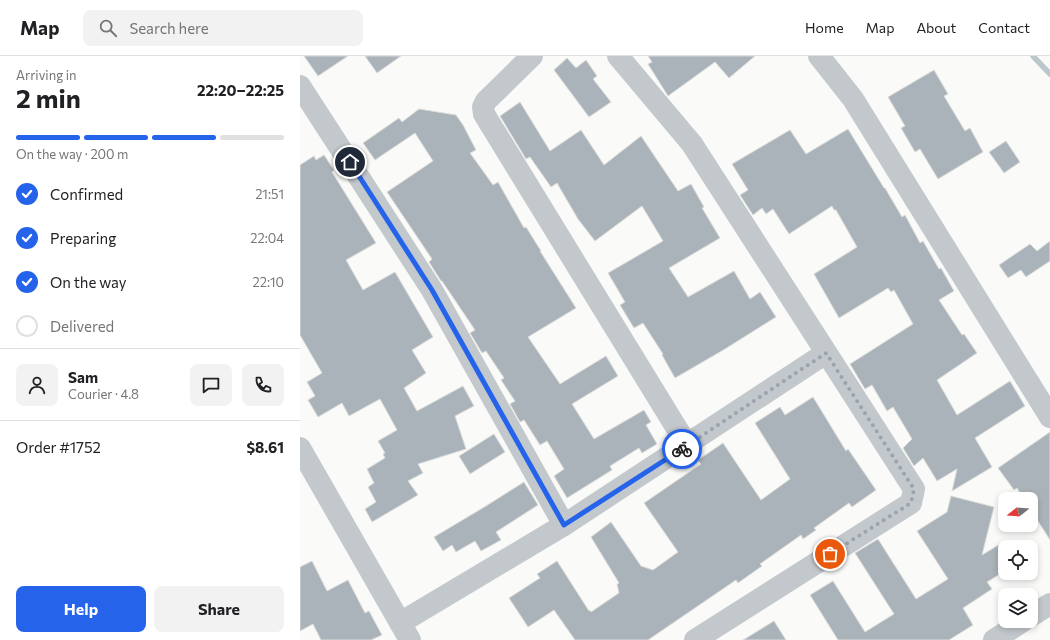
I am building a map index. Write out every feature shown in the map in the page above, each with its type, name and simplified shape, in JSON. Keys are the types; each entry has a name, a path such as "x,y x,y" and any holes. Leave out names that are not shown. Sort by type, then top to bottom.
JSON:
{"street":[{"path":"532,56 486,102 483,107 484,114 688,445"},
{"path":"618,56 692,144 914,489 911,503 695,640"},
{"path":"819,56 853,99 1050,417"},
{"path":"300,86 432,290 564,525"},
{"path":"300,448 405,632 564,525 826,353"},
{"path":"1038,612 1050,604"},
{"path":"994,640 1012,628"}],"building":[{"path":"304,56 348,56 318,76"},
{"path":"365,56 401,56 377,73"},
{"path":"648,56 755,56 729,78 715,62 668,96 648,64 652,62"},
{"path":"567,58 576,68 586,60 597,76 593,79 611,102 589,117 554,70"},
{"path":"934,70 948,94 944,96 965,131 970,128 983,152 938,179 920,149 915,152 901,128 905,126 888,97"},
{"path":"520,102 550,151 581,130 604,165 641,136 678,191 691,184 704,207 702,208 720,238 669,268 688,297 734,271 750,299 760,292 776,317 675,378 662,355 663,354 643,323 634,328 620,305 625,302 608,273 663,241 642,206 595,241 578,219 557,183 551,187 530,157 526,159 500,116"},
{"path":"419,109 456,115 476,150 470,153 493,185 498,182 524,228 526,227 576,308 528,337 560,384 606,356 618,376 572,404 594,439 644,410 651,422 646,425 657,444 642,453 639,448 610,466 612,470 567,498 554,476 564,469 547,441 540,445 524,420 520,422 510,404 515,401 501,380 504,378 486,351 482,353 470,333 475,330 441,281 429,262 432,259 387,192 433,161 415,133 375,160 363,143 399,118 402,122"},
{"path":"848,129 902,217 905,215 920,243 923,241 954,291 939,300 962,335 964,334 977,353 937,380 957,415 1010,381 1025,406 975,438 992,467 952,491 957,469 937,481 923,458 914,466 903,448 912,439 893,407 887,411 872,385 865,389 850,364 913,324 894,290 891,292 888,288 839,318 814,274 857,247 836,210 834,210 832,206 789,234 773,209 766,214 762,208 753,215 740,195 748,190 732,164 790,130 806,154"},
{"path":"1006,141 1020,162 1004,173 989,152"},
{"path":"324,155 334,170 332,172 376,243 346,260 363,290 395,272 433,337 412,350 426,373 404,388 417,411 463,386 474,406 455,416 466,449 418,464 423,473 408,481 418,495 372,522 365,509 376,502 368,487 374,483 367,469 385,458 383,454 385,453 378,441 397,430 380,399 349,416 342,403 318,417 308,400 315,396 307,382 322,373 300,335 300,165 314,156 316,160"},
{"path":"1050,241 1050,261 1026,277 1021,270 1008,278 999,265 1030,244 1037,251"},
{"path":"813,397 846,451 848,449 876,490 852,507 849,503 814,528 816,530 803,539 801,535 760,564 762,566 738,583 736,580 648,640 575,640 554,610 528,627 509,598 540,578 537,574 557,561 589,611 590,610 591,612 619,593 617,584 619,583 591,537 611,522 641,566 653,570 678,552 644,503 701,464 698,460 723,443 761,500 790,479 755,423 780,407 785,415"},
{"path":"1050,432 1050,540 1038,521 1038,492 1020,492 1017,488 1014,490 998,468"},
{"path":"494,434 505,452 470,474 459,456"},
{"path":"524,482 538,505 496,532 501,540 481,551 475,541 456,552 452,545 443,551 434,537"},
{"path":"951,496 994,507 982,555 998,545 998,575 987,582 992,589 963,608 973,625 949,640 838,640 810,595 833,581 865,632 894,614 855,553 878,539 916,599 948,579 917,531 947,512"},
{"path":"312,561 327,591 348,580 365,613 369,611 382,635 371,640 321,640 313,624 300,631 300,567"},
{"path":"774,621 786,640 743,640"}],"waterway":[{"path":"1033,56 1050,74"}],"way so far":[{"path":"682,449 826,353 914,489 911,503 830,554"}],"route":[{"path":"350,162 432,290 564,525 682,449"}]}
